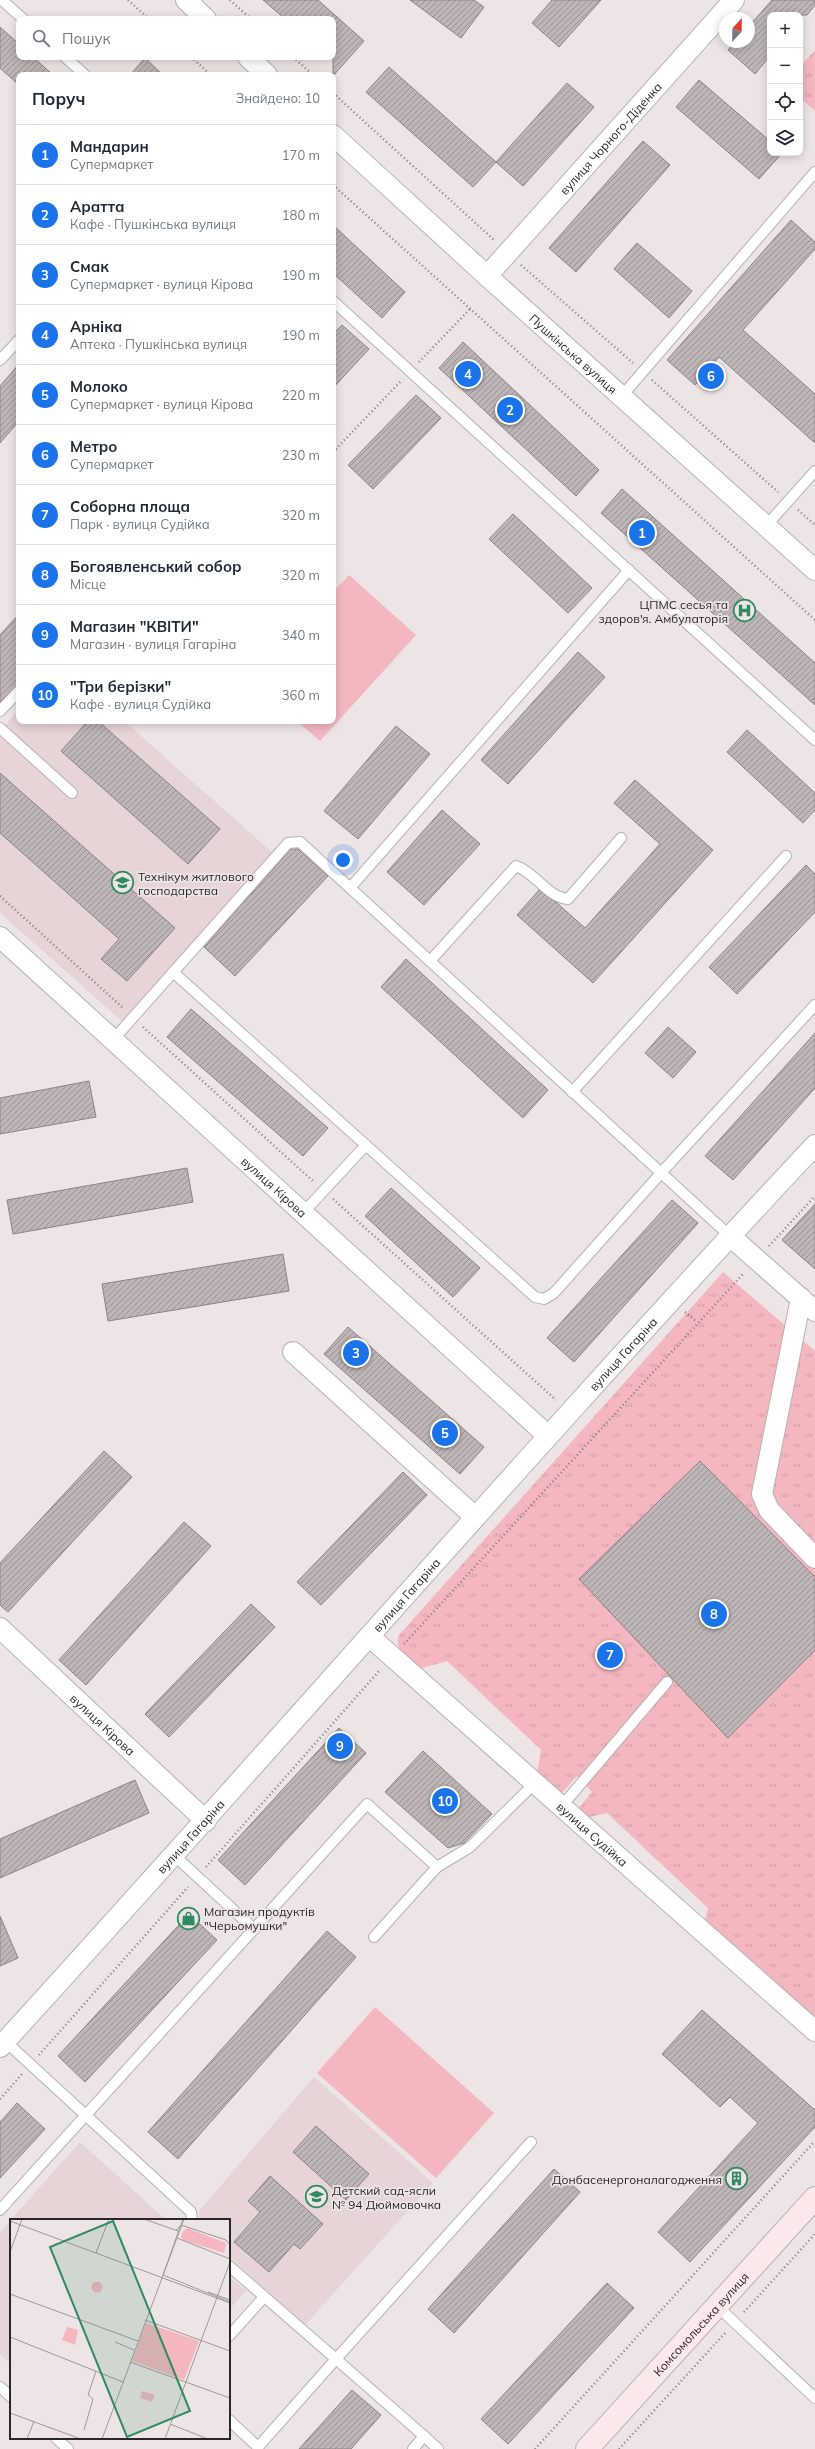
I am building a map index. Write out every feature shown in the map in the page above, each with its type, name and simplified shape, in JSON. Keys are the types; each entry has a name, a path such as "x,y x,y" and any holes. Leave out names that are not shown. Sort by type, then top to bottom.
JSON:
{"street":[{"path":"186,0 203,16"},
{"name":"вулиця Чорного-Діденка","path":"487,276 734,0"},
{"path":"251,60 264,72"},
{"name":"Пушкінська вулиця","path":"336,138 621,397 815,570"},
{"name":"вулиця Кірова","path":"0,937 548,1436"},
{"name":"вулиця Гагаріна","path":"3,2044 175,1856 548,1436 815,1145"},
{"path":"730,1236 808,1304 762,1494 769,1510 815,1558"},
{"path":"293,1352 475,1517"},
{"name":"вулиця Кірова","path":"0,1628 206,1821"},
{"name":"вулиця Судійка","path":"370,1637 815,2031"},
{"name":"Комсомольська вулиця","path":"587,2449 815,2198"}],"lane":[{"path":"2,0 20,16"},
{"path":"68,60 82,72"},
{"path":"621,397 815,172"},
{"path":"336,304 815,740"},
{"path":"0,360 16,343"},
{"path":"766,526 815,471"},
{"path":"350,888 629,570"},
{"path":"0,711 16,694"},
{"path":"0,728 72,793"},
{"path":"430,961 516,866 526,869 554,894 568,899 621,838"},
{"path":"113,1040 288,843 300,842 730,1236"},
{"path":"572,1092 786,856"},
{"path":"173,972 535,1297 544,1299 554,1293 661,1172 815,1005"},
{"path":"303,1213 366,1145"},
{"path":"562,1807 667,1682"},
{"path":"374,1938 437,1867 470,1848 535,1783"},
{"path":"0,2210 367,1804 437,1867"},
{"path":"175,1856 254,1929"},
{"path":"3,2044 85,2115 191,2212 192,2219"},
{"path":"230,2421 258,2447 531,2142"},
{"path":"230,2267 438,2449"},
{"path":"230,2335 264,2297"},
{"path":"717,2306 815,2398"},
{"path":"0,2387 10,2396"},
{"path":"413,2449 424,2436"},
{"path":"57,2439 68,2449"}],"path":[{"path":"128,0 146,16"},
{"path":"230,0 248,16"},
{"path":"194,60 208,72"},
{"path":"296,60 310,72"},
{"path":"336,96 508,252 815,525"},
{"path":"336,188 815,620"},
{"path":"0,896 570,1413"},
{"path":"535,2449 815,2141"},
{"path":"619,2449 815,2234"}],"shaded area":[{"name":"Технікум житлового господарства","path":"16,712 16,724 127,724 273,853 123,1022 0,913 0,731"},
{"name":"Детский сад-ясли № 94 Дюймовочка","path":"314,2077 433,2183 305,2325 230,2258 230,2219 200,2219 199,2211"},
{"path":"80,2142 165,2219 12,2219"},
{"path":"10,2221 10,2363 0,2354 0,2232"},
{"path":"230,2277 246,2291 230,2309"}],"green space":[{"path":"815,50 815,111 803,101 803,64"},
{"path":"349,575 416,635 336,723 336,589"},
{"path":"300,724 335,724 320,741"},
{"path":"723,1272 815,1351 815,2030 705,1920 708,1908 607,1813 589,1817 579,1808 592,1792 577,1776 561,1794 537,1773 541,1750 447,1661 419,1669 403,1654 398,1646 399,1635"},
{"path":"375,2007 494,2113 436,2178 317,2073"}],"building":[{"path":"263,0 318,0 336,16 282,16"},
{"path":"410,0 474,0 484,7 461,38"},
{"path":"552,0 601,0 559,47 532,23"},
{"path":"772,0 815,0 815,5 807,15 803,15 803,12 767,12 767,60 755,74 728,50 730,48 755,48 755,19"},
{"path":"336,16 364,41 336,73 333,72 333,60 336,60"},
{"path":"0,27 16,41 16,60 36,60 50,72 16,72 16,82 0,68"},
{"path":"143,60 147,60 160,72 133,72"},
{"path":"389,67 496,162 473,187 366,92"},
{"path":"699,80 767,138 767,156 779,156 759,179 676,107"},
{"path":"567,83 594,107 523,186 496,162"},
{"path":"643,141 670,165 576,272 549,248"},
{"path":"791,220 815,242 815,249 743,330 815,394 815,443 719,357 695,385 667,360"},
{"path":"336,228 405,292 382,318 336,276"},
{"path":"637,243 692,291 669,318 614,269"},
{"path":"342,325 369,349 336,385 336,331"},
{"path":"463,342 599,470 576,496 439,368"},
{"path":"16,367 16,424 0,443 0,386"},
{"path":"416,395 441,418 373,489 348,465"},
{"path":"622,489 815,663 815,705 601,513"},
{"path":"513,514 592,588 568,613 489,539"},
{"path":"16,617 16,686 0,702 0,635"},
{"path":"578,652 605,677 508,784 481,760"},
{"path":"85,724 101,724 220,829 188,864 61,751"},
{"path":"396,726 430,754 358,839 324,811"},
{"path":"747,730 815,793 815,810 803,823 727,752"},
{"path":"0,773 175,928 127,981 101,959 119,939 0,833"},
{"path":"635,780 713,850 593,983 517,915 539,890 557,903 585,928 660,844 614,803"},
{"path":"442,810 480,844 424,905 387,872"},
{"path":"291,849 298,849 328,876 235,976 204,947"},
{"path":"806,865 815,874 815,912 737,994 709,967"},
{"path":"406,959 548,1090 523,1118 381,987"},
{"path":"191,1009 328,1128 303,1156 167,1037"},
{"path":"668,1027 696,1052 673,1078 645,1053"},
{"path":"815,1033 815,1088 733,1180 705,1156"},
{"path":"89,1081 96,1117 0,1134 0,1098"},
{"path":"187,1168 193,1202 13,1234 7,1200"},
{"path":"391,1188 480,1268 453,1297 365,1216"},
{"path":"672,1200 698,1223 574,1362 547,1338"},
{"path":"815,1204 815,1269 782,1240"},
{"path":"283,1254 289,1291 108,1321 102,1284"},
{"path":"348,1327 484,1447 460,1474 324,1354"},
{"path":"104,1451 132,1477 8,1612 0,1605 0,1563"},
{"path":"700,1461 815,1577 815,1650 728,1738 579,1579"},
{"path":"403,1472 427,1495 321,1605 297,1582"},
{"path":"184,1522 211,1546 86,1685 59,1660"},
{"path":"251,1604 275,1627 169,1737 145,1714"},
{"path":"339,1728 366,1753 245,1885 218,1860"},
{"path":"423,1751 492,1814 464,1843 448,1848 385,1792"},
{"path":"135,1780 149,1813 0,1878 0,1839"},
{"path":"189,1914 217,1940 85,2082 58,2056"},
{"path":"0,1916 18,1958 0,1966"},
{"path":"327,1931 356,1957 178,2159 148,2132"},
{"path":"702,2010 815,2110 815,2127 690,2262 658,2232 758,2123 730,2097 720,2107 662,2054"},
{"path":"17,2103 45,2129 0,2178 0,2122"},
{"path":"316,2126 369,2174 346,2200 293,2152"},
{"path":"554,2169 580,2192 454,2333 428,2309"},
{"path":"270,2176 323,2224 300,2249 294,2244 269,2272 234,2242 260,2212 248,2201"},
{"path":"607,2283 634,2308 508,2444 481,2419"},
{"path":"352,2390 381,2415 351,2449 299,2449"}],"place":[{"name":"Арніка","path":"468,374"},
{"name":"Метро","path":"711,376"},
{"name":"Аратта","path":"510,410"},
{"name":"Мандарин","path":"642,533"},
{"name":"ЦПМС сесья та здоров'я. Амбулаторія","path":"744,611"},
{"name":"Технікум житлового господарства","path":"123,883"},
{"name":"Смак","path":"356,1353"},
{"name":"Молоко","path":"445,1433"},
{"name":"Богоявленський собор","path":"714,1614"},
{"name":"Соборна площа","path":"610,1655"},
{"name":"Магазин \"КВІТИ\"","path":"340,1746"},
{"name":"\"Три берізки\"","path":"445,1801"},
{"name":"Магазин продуктів \"Черьомушки\"","path":"188,1918"},
{"name":"Донбасенергоналагодження","path":"737,2179"},
{"name":"Детский сад-ясли № 94 Дюймовочка","path":"316,2197"}]}
